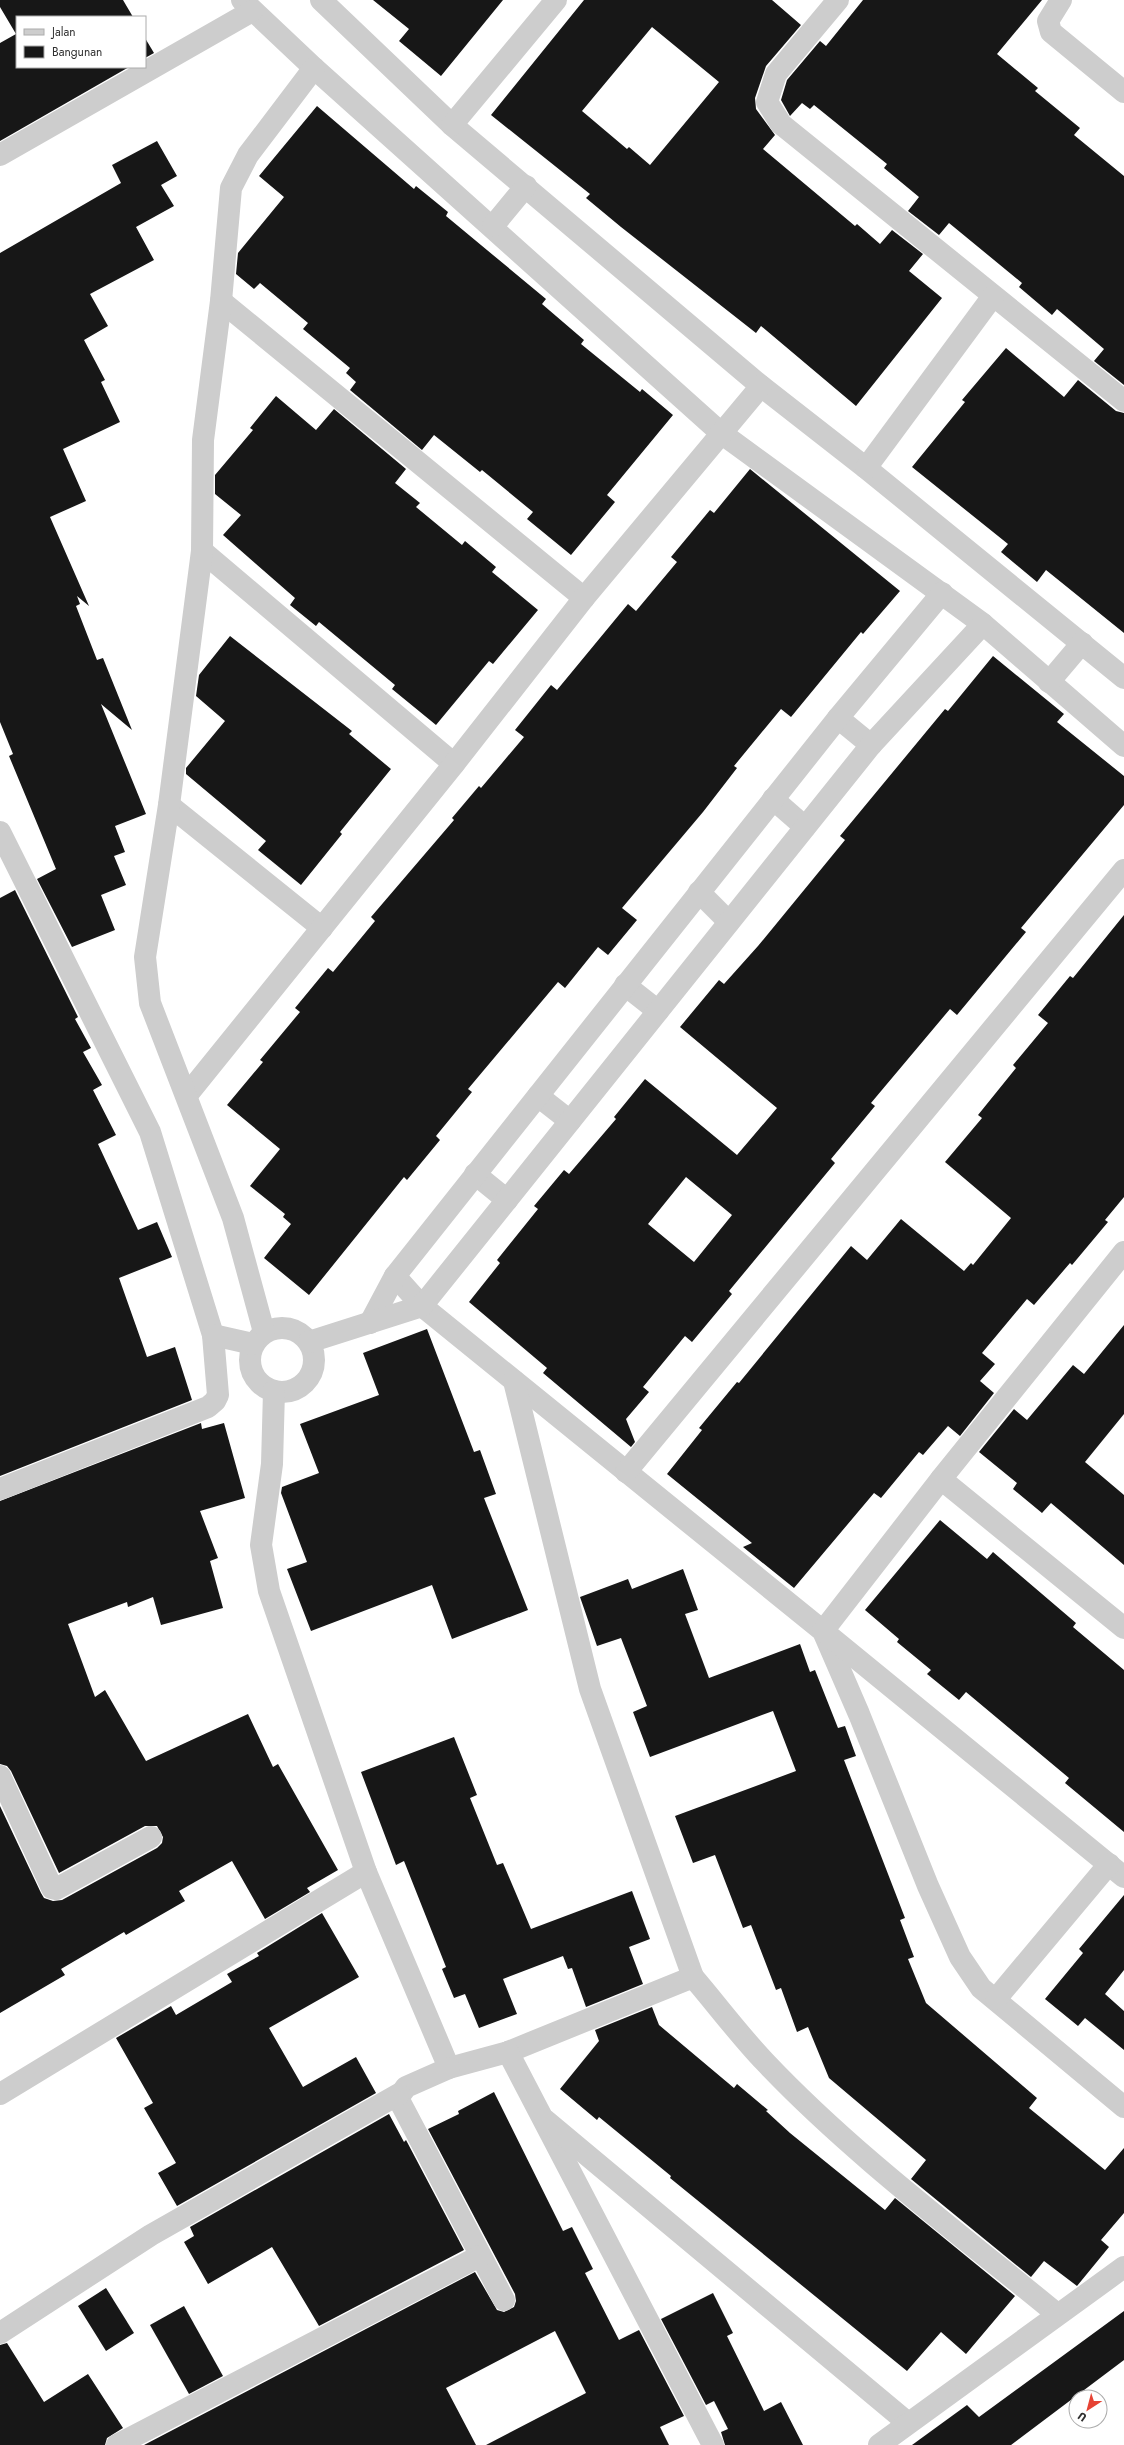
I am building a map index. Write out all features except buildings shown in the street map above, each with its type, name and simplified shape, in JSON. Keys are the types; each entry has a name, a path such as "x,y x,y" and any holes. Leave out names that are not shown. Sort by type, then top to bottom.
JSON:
{"street":[{"path":"321,0 452,125 761,386 866,468 1124,678"},
{"path":"452,125 556,0"},
{"path":"838,0 776,74 767,102 781,124 1124,401"},
{"path":"1061,0 1048,21 1050,32 1124,92"},
{"path":"146,67 247,6 314,68 493,226 721,432 983,624 1124,746"},
{"path":"0,156 145,68"},
{"path":"213,1335 259,1338 280,1327 296,1331 309,1342 314,1354 314,1367 308,1379 299,1387 286,1392 274,1391 262,1386 254,1376 249,1360 259,1338 233,1218 187,1095 150,1003 145,957 169,805 202,551 203,440 221,301 231,188 248,155 314,68"},
{"path":"493,226 526,186"},
{"path":"866,468 993,296"},
{"path":"221,301 584,598"},
{"path":"187,1095 454,764 584,598 721,432 761,386"},
{"path":"202,551 454,764"},
{"path":"370,1323 395,1276 838,718 942,593"},
{"path":"309,1342 422,1306 871,745 983,624"},
{"path":"1050,682 1082,643"},
{"path":"838,718 871,745"},
{"path":"773,800 805,827"},
{"path":"169,805 322,928"},
{"path":"0,832 150,1132 213,1335 218,1395 215,1401 208,1407 0,1489"},
{"path":"626,1472 1124,870"},
{"path":"699,892 729,922"},
{"path":"625,985 658,1011"},
{"path":"538,1096 570,1121"},
{"path":"475,1174 507,1200"},
{"path":"823,1631 941,1479 1124,1252"},
{"path":"395,1276 422,1306 1116,1870 996,1999"},
{"path":"514,1381 590,1689 693,1977 765,2062 798,2095 847,2140 1057,2314"},
{"path":"274,1391 272,1464 261,1545 269,1591 366,1872 449,2068"},
{"path":"941,1479 1124,1628"},
{"path":"823,1631 865,1728 928,1886 960,1957 982,1988 1124,2107"},
{"path":"0,1776 52,1888 56,1889 151,1837"},
{"path":"0,2094 366,1872"},
{"path":"0,2333 151,2235 399,2094 406,2087 449,2068 508,2052 693,1977"},
{"path":"508,2052 545,2120 713,2445"},
{"path":"399,2094 399,2103 504,2300"},
{"path":"545,2120 908,2423"},
{"path":"117,2445 480,2256"},
{"path":"879,2445 1057,2314 1124,2267"}]}
